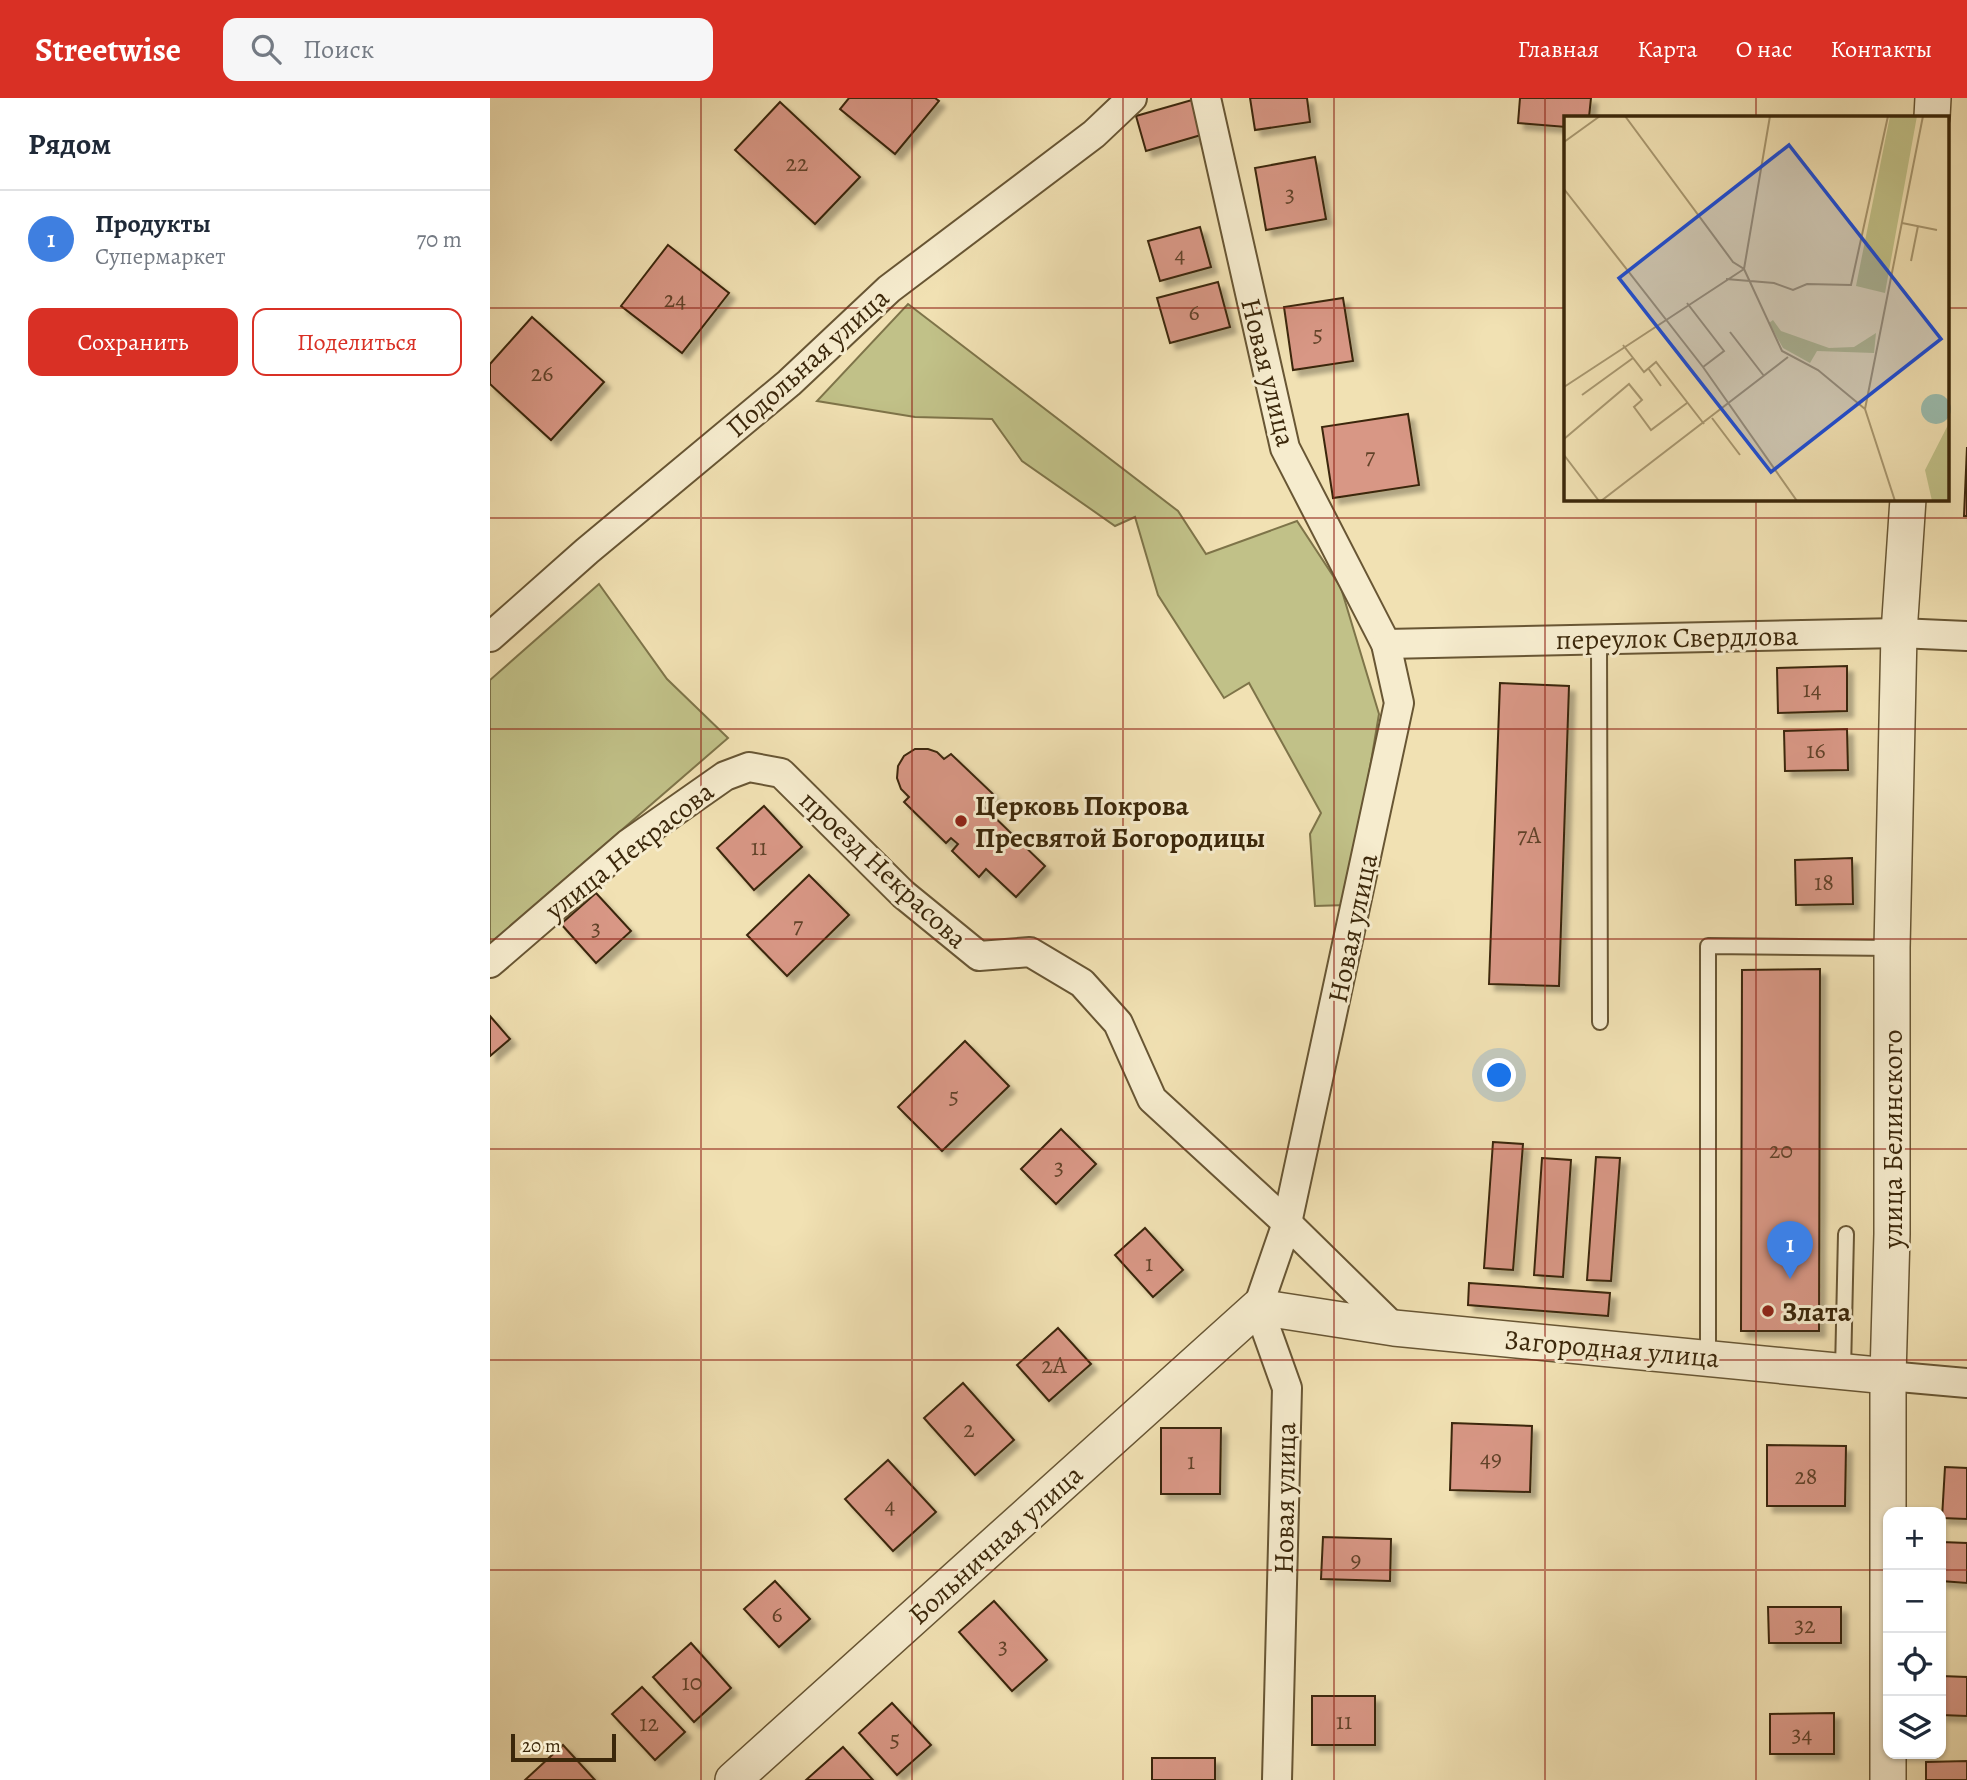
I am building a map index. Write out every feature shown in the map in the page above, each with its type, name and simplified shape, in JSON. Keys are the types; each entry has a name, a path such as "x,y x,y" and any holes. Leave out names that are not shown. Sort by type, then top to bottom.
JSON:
{"street":[{"name":"Подольная улица","path":"490,637 598,542 789,383 889,289 1094,134 1132,98"},
{"name":"Новая улица","path":"1206,98 1285,448 1386,644 1399,703 1287,1223 1258,1307 1287,1388 1277,1780"},
{"path":"1932,116 1933,98"},
{"name":"улица Белинского","path":"1888,1780 1892,948 1899,632 1908,500"},
{"name":"переулок Свердлова","path":"1386,644 1899,632 1967,636"},
{"name":"улица Некрасова","path":"490,962 628,844 725,776 749,767 781,772"},
{"name":"проезд Некрасова","path":"781,772 903,894 979,956 1030,952 1082,984 1118,1023 1153,1099 1287,1223 1394,1328"},
{"name":"Загородная улица","path":"1258,1307 1394,1328 1967,1383"},
{"name":"Больничная улица","path":"733,1780 1258,1307"}],"lane":[{"path":"1599,639 1600,1022"},
{"path":"1708,1357 1708,946 1892,948"},
{"path":"1843,1371 1846,1234"}],"green space":[{"path":"908,304 1178,511 1206,554 1297,521 1341,588 1379,714 1347,905 1315,906 1310,834 1321,813 1249,683 1224,698 1158,595 1135,517 1115,526 1022,461 992,419 915,417 817,401"},
{"path":"599,584 667,679 728,738 490,944 490,680"}],"building":[{"path":"849,98 935,98 939,101 895,154 840,109"},
{"path":"1250,98 1307,98 1310,122 1255,130"},
{"path":"1520,98 1591,98 1589,116 1564,116 1564,127 1518,123"},
{"path":"1192,100 1201,135 1146,151 1136,116"},
{"path":"780,102 860,177 815,224 735,150"},
{"path":"1315,157 1326,219 1266,230 1255,168"},
{"path":"1200,227 1211,267 1160,281 1148,241"},
{"path":"668,245 729,293 682,353 621,306"},
{"path":"1218,282 1230,327 1170,343 1157,298"},
{"path":"1343,298 1353,361 1293,370 1284,307"},
{"path":"532,317 604,382 551,440 490,384 490,364"},
{"path":"1408,414 1419,485 1333,498 1322,427"},
{"path":"1967,447 1967,516 1964,516"},
{"path":"1847,666 1847,711 1778,713 1777,668"},
{"path":"1500,683 1569,686 1559,986 1489,984"},
{"path":"1847,729 1848,770 1785,771 1784,731"},
{"name":"Церковь Покрова Пресвятой Богородицы","path":"915,749 937,752 944,759 951,754 993,794 982,805 1045,866 1016,897 986,869 979,877 952,851 958,844 951,838 946,843 904,802 909,797 901,789 897,778 898,766 904,756"},
{"path":"764,806 802,847 754,890 717,848"},
{"path":"1852,858 1853,904 1796,905 1795,860"},
{"path":"809,875 849,915 787,976 747,935"},
{"path":"596,893 631,931 596,963 561,924"},
{"path":"1820,969 1819,1331 1741,1331 1742,970"},
{"path":"490,1016 510,1039 490,1056"},
{"path":"965,1041 1009,1086 942,1151 898,1107"},
{"path":"1061,1129 1096,1164 1056,1204 1021,1169"},
{"path":"1493,1142 1523,1144 1513,1270 1484,1268"},
{"path":"1596,1157 1620,1158 1611,1281 1587,1280"},
{"path":"1542,1158 1571,1160 1563,1277 1534,1275"},
{"path":"1145,1228 1183,1270 1153,1297 1115,1255"},
{"path":"1469,1283 1610,1293 1608,1316 1468,1305"},
{"path":"1058,1328 1091,1364 1049,1401 1017,1365"},
{"path":"963,1383 1014,1440 975,1475 924,1418"},
{"path":"1452,1423 1532,1426 1530,1492 1450,1490"},
{"path":"1161,1428 1221,1428 1220,1494 1161,1494"},
{"path":"1767,1445 1846,1446 1845,1506 1767,1506"},
{"path":"888,1460 936,1512 893,1551 845,1499"},
{"path":"1945,1467 1967,1468 1967,1519 1946,1518 1946,1507 1943,1507"},
{"path":"1323,1537 1391,1539 1390,1581 1321,1579"},
{"path":"1946,1542 1967,1543 1967,1583 1946,1581"},
{"path":"775,1581 810,1619 779,1647 744,1609"},
{"path":"994,1601 1047,1660 1012,1691 959,1632"},
{"path":"1768,1607 1841,1607 1841,1643 1769,1643"},
{"path":"691,1643 731,1688 694,1722 653,1677"},
{"path":"1946,1676 1967,1677 1967,1716 1946,1715"},
{"path":"642,1687 685,1732 655,1760 612,1714"},
{"path":"1312,1696 1375,1696 1375,1745 1312,1745"},
{"path":"892,1703 931,1745 897,1775 859,1733"},
{"path":"1834,1713 1834,1754 1770,1754 1770,1714"},
{"path":"563,1745 595,1780 525,1780"},
{"path":"843,1747 873,1780 806,1780"},
{"path":"1152,1758 1215,1758 1215,1780 1152,1780"},
{"path":"1967,1761 1967,1780 1926,1780 1926,1762"}],"place":[{"name":"Церковь Покрова Пресвятой Богородицы","path":"961,821"},
{"name":"Продукты","path":"1790,1279"},
{"name":"Злата","path":"1768,1311"}]}
